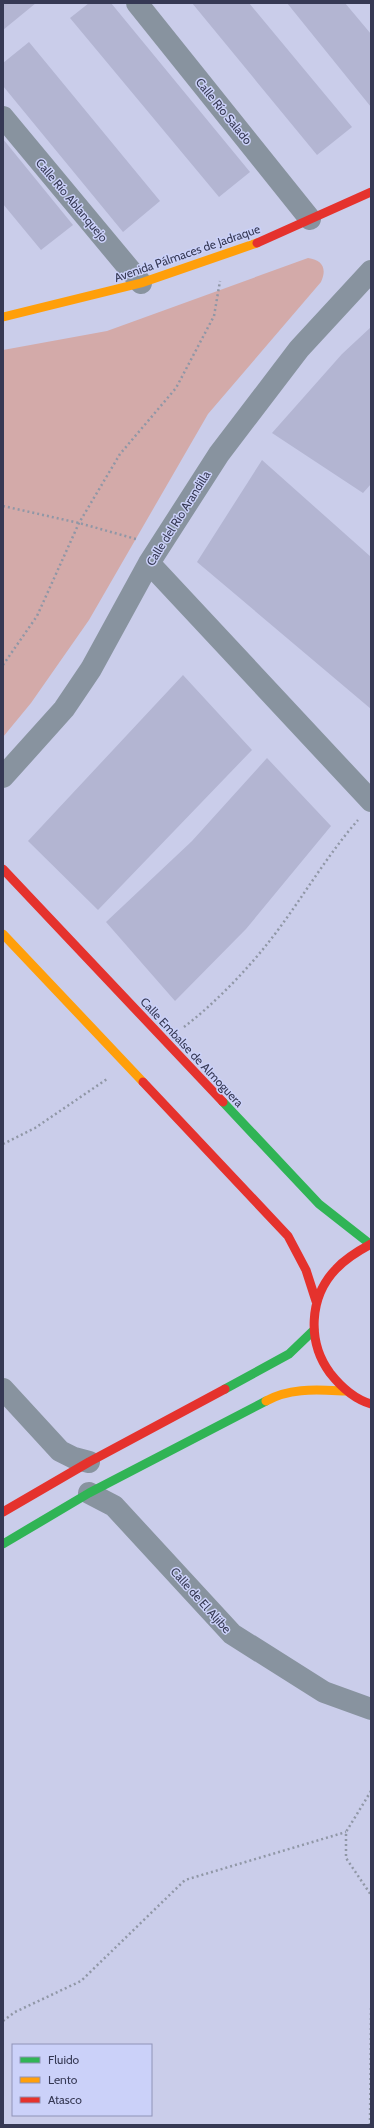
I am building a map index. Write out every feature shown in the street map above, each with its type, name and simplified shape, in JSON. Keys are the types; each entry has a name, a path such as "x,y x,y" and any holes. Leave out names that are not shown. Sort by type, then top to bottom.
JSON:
{"main road":[{"name":"Avenida Pálmaces de Jadraque","path":"3,318 141,283 259,242 371,192"},
{"name":"Calle Embalse de Almoguera","path":"3,869 319,1204 371,1244"},
{"path":"3,934 288,1236 306,1270 316,1301 314,1330 319,1353 330,1374 346,1391 371,1404"},
{"path":"316,1301 328,1277 346,1257 371,1244"},
{"path":"3,1512 89,1462 266,1368 289,1354 314,1330"},
{"path":"3,1544 89,1493 277,1395 309,1389 346,1391"}],"street":[{"name":"Calle Río Salado","path":"137,3 310,219"},
{"name":"Calle Río Ablanquejo","path":"3,117 141,283"},
{"name":"Calle del Río Arandilla","path":"3,777 64,709 91,669 155,554 219,454 299,349 371,271"},
{"path":"155,554 366,808"},
{"path":"3,1389 60,1451 74,1458 89,1462"},
{"name":"Calle de El Aljibe","path":"89,1493 114,1506 232,1634 324,1692 371,1709"}],"path":[{"path":"3,665 36,616 78,523 120,454 176,388 214,316 223,254"},
{"path":"3,506 78,523 155,554"},
{"path":"165,1041 204,1012 268,943 340,841 366,808"},
{"path":"3,1144 35,1128 127,1065"},
{"path":"371,1791 346,1832 346,1858 371,1895"},
{"path":"3,2021 15,2012 80,1981 185,1880 346,1832"},
{"path":"370,2125 371,2006"}],"shaded area":[{"path":"308,258 317,261 322,266 324,273 321,282 208,414 89,620 31,703 3,737 3,350 107,331"}],"building":[{"path":"3,3 36,3 3,30"},
{"path":"89,3 111,3 250,172 219,197 70,18"},
{"path":"192,3 249,3 352,127 317,155"},
{"path":"287,3 345,3 371,34 371,107"},
{"path":"29,42 160,201 123,232 3,86 3,63"},
{"path":"3,139 73,225 41,250 3,204"},
{"path":"371,327 371,484 363,493 272,433 342,354"},
{"path":"262,460 371,557 371,709 197,562"},
{"path":"183,675 252,750 98,910 28,841"},
{"path":"267,758 331,826 246,929 175,1001 106,922 192,841"}],"traffic: fast":[{"path":"223,1102 319,1204 370,1244"},
{"path":"225,1389 289,1354 314,1330"},
{"path":"3,1544 89,1493 266,1401"}],"traffic: slow":[{"path":"3,317 141,283 257,243"},
{"path":"3,934 143,1082"},
{"path":"266,1401 285,1393 295,1391 346,1391"}],"traffic: jam":[{"path":"257,243 371,192"},
{"path":"3,869 223,1102"},
{"path":"143,1082 288,1236 306,1270 316,1301"},
{"path":"371,1244 344,1261 327,1280 320,1293 314,1320 317,1348 330,1373 348,1392 371,1404"},
{"path":"3,1512 89,1462 225,1389"}]}
